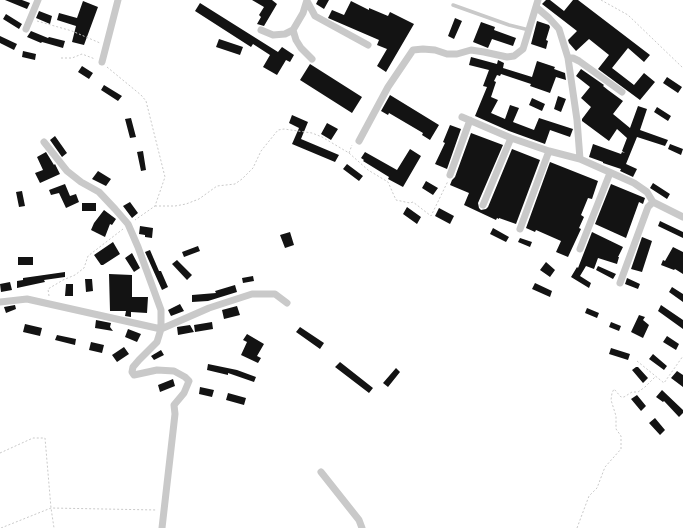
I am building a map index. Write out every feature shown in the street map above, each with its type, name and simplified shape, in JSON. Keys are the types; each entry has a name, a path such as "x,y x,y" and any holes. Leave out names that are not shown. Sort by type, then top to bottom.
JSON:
{"street":[{"path":"26,29 38,0"},
{"path":"102,62 118,0"},
{"path":"261,30 273,35 285,34 293,30 303,13 307,0"},
{"path":"307,0 315,16 368,45"},
{"path":"359,141 388,87 413,50 435,50 447,54 457,54 471,50 507,57 514,56 523,49 537,3"},
{"path":"537,3 559,30 568,58 577,120 580,159"},
{"path":"293,30 300,48 312,59"},
{"path":"568,58 573,58 579,61 622,92"},
{"path":"462,117 511,138 549,151 580,159 634,183 647,192 653,202 683,218"},
{"path":"450,175 470,120"},
{"path":"484,205 511,138"},
{"path":"44,142 67,171 81,182 99,192 128,224 138,246 160,310 161,329 157,342 133,367 132,372 134,375 157,370 174,371 185,377 188,381 184,393 174,405 175,414 162,528"},
{"path":"520,229 549,151"},
{"path":"580,249 610,173"},
{"path":"620,283 648,206 653,202"},
{"path":"0,302 27,299 161,329 209,308 252,294 275,294 287,303"},
{"path":"321,472 359,520 362,528"}],"lane":[{"path":"453,5 509,25 529,30"}],"path":[{"path":"601,0 628,15 683,68"},
{"path":"30,19 72,31 106,46"},
{"path":"49,304 48,289 75,275 84,268 88,256 128,224 140,218 155,206 165,177 146,101 141,95 102,62 82,54 72,58 61,58"},
{"path":"155,206 175,206 186,204 199,199 217,186 235,184 253,168 261,151 278,130 284,129 312,133 322,137 349,153 368,170 388,182 396,200 410,203 413,202 431,216 450,175"},
{"path":"349,153 354,140 359,141"},
{"path":"637,361 664,383 683,356"},
{"path":"577,528 589,496 597,488 605,467 621,449 621,436 616,429 616,416 611,400 614,389 621,397 624,397 632,392 638,392 656,376"},
{"path":"0,453 33,438 45,438 54,528"},
{"path":"2,528 51,508 164,510"}],"building":[{"path":"5,0 22,0 30,3 27,9"},
{"path":"252,0 272,0 277,4 264,26 257,24 261,17 259,15 264,7"},
{"path":"318,0 329,0 324,9 316,4"},
{"path":"546,0 550,0 564,11 573,0 578,0 650,55 644,62 628,48 612,68 634,85 644,73 655,82 640,100 598,69 609,55 589,39 576,51 568,40 577,31 542,4"},
{"path":"83,1 98,7 84,45 72,42 76,26 57,20 59,13 77,18"},
{"path":"351,1 369,10 369,8 388,16 390,12 414,24 386,72 377,66 387,49 377,45 379,40 328,18 332,10 344,15"},
{"path":"200,3 278,52 282,47 294,55 290,62 286,60 277,75 263,67 270,55 253,44 251,47 195,11"},
{"path":"39,11 52,16 50,24 36,18"},
{"path":"6,14 22,24 19,29 3,19"},
{"path":"455,18 462,21 454,39 448,36"},
{"path":"537,21 549,25 550,27 546,40 548,41 546,49 531,44"},
{"path":"481,22 495,27 494,30 516,38 513,46 492,39 488,48 473,42"},
{"path":"31,31 48,38 65,41 63,48 41,43 27,37"},
{"path":"0,36 17,44 14,50 0,43"},
{"path":"219,39 243,47 240,55 216,47"},
{"path":"23,51 36,54 35,60 22,57"},
{"path":"471,57 497,64 498,60 504,63 503,68 532,77 537,61 555,67 554,69 565,73 566,80 556,77 550,93 530,86 531,84 501,74 500,76 497,75 494,81 496,82 491,97 498,100 491,113 505,119 510,105 519,108 513,122 534,130 539,118 573,129 570,137 550,130 545,144 509,131 475,116 487,87 483,86 489,70 469,65"},
{"path":"310,64 362,97 352,113 300,80"},
{"path":"82,66 93,73 89,79 78,72"},
{"path":"581,69 604,85 603,86 623,101 613,114 630,128 638,106 647,109 640,130 668,140 665,146 637,137 626,164 637,169 633,177 620,171 621,169 589,157 593,144 621,154 622,152 625,153 622,151 627,138 617,129 609,141 582,121 591,107 581,98 590,87 576,76"},
{"path":"667,77 682,87 678,93 663,83"},
{"path":"104,85 122,96 118,101 101,90"},
{"path":"390,95 439,125 430,140 422,135 423,133 389,113 388,115 381,111"},
{"path":"558,96 566,99 561,112 554,109"},
{"path":"532,98 545,104 542,111 529,105"},
{"path":"657,107 671,116 668,121 654,112"},
{"path":"292,115 308,122 301,139 339,155 335,162 292,144 299,128 289,123"},
{"path":"131,118 136,137 130,138 125,119"},
{"path":"327,123 338,129 331,140 321,134"},
{"path":"450,125 461,129 447,169 435,164 445,143 443,142"},
{"path":"471,133 503,145 478,203 481,210 488,207 512,149 540,160 516,224 499,218 496,220 464,205 469,193 450,185 455,177"},
{"path":"55,136 67,153 62,157 50,140"},
{"path":"670,144 683,149 681,155 668,149"},
{"path":"410,149 421,156 403,187 388,179 389,177 363,161 364,160 361,158 365,152 397,170"},
{"path":"143,151 146,170 141,171 137,152"},
{"path":"46,152 60,174 40,183 35,173 43,170 37,157"},
{"path":"550,162 598,181 592,199 588,198 581,215 584,217 579,228 581,229 568,257 556,252 561,241 536,230 535,232 526,228"},
{"path":"347,164 363,176 359,181 343,169"},
{"path":"98,171 111,179 106,186 92,179"},
{"path":"426,181 438,188 433,195 422,188"},
{"path":"653,183 670,194 667,199 650,188"},
{"path":"65,184 70,196 76,194 79,202 66,208 59,193 51,195 49,190"},
{"path":"611,184 645,198 643,204 639,202 626,238 595,224"},
{"path":"22,191 25,206 19,207 16,192"},
{"path":"130,202 138,213 132,218 123,206"},
{"path":"82,203 96,203 96,211 82,211"},
{"path":"407,207 421,217 417,224 403,214"},
{"path":"439,208 454,216 450,224 435,216"},
{"path":"104,210 116,219 112,225 110,224 105,237 91,230 94,223"},
{"path":"660,221 683,232 683,238 658,226"},
{"path":"140,226 153,228 152,238 139,234"},
{"path":"493,228 509,237 506,242 490,234"},
{"path":"290,232 294,245 285,248 280,235"},
{"path":"592,232 623,247 618,257 617,264 598,258 594,269 586,266 580,276 591,283 589,288 571,277 577,267 578,268"},
{"path":"642,237 652,241 642,272 631,269"},
{"path":"520,238 532,242 530,247 518,242"},
{"path":"113,242 120,254 101,265 94,255"},
{"path":"198,246 200,251 184,257 182,252"},
{"path":"673,247 683,252 683,274 675,269 674,270 661,265"},
{"path":"150,250 168,287 162,290 145,252"},
{"path":"132,253 140,268 134,272 125,258"},
{"path":"18,257 33,257 33,265 18,265"},
{"path":"177,260 192,275 187,280 172,264"},
{"path":"546,262 555,270 550,277 540,270"},
{"path":"598,266 616,274 613,279 596,270"},
{"path":"65,272 65,277 44,280 45,282 17,288 17,281 23,280 23,278"},
{"path":"109,274 132,275 132,297 148,297 147,313 131,312 131,317 125,316 126,311 110,311"},
{"path":"253,276 254,281 243,283 242,278"},
{"path":"627,278 640,284 638,289 625,284"},
{"path":"85,279 92,279 93,291 86,292"},
{"path":"10,282 12,290 1,292 0,284"},
{"path":"535,283 552,291 550,297 532,289"},
{"path":"66,284 73,284 73,296 65,296"},
{"path":"235,285 237,292 208,301 192,302 192,295 216,293 215,291"},
{"path":"672,287 683,294 683,302 669,292"},
{"path":"180,304 184,311 171,316 168,310"},
{"path":"15,305 16,309 6,313 4,307"},
{"path":"661,305 683,320 683,329 658,311"},
{"path":"237,306 240,315 224,319 222,310"},
{"path":"587,308 599,313 597,318 585,313"},
{"path":"639,315 645,317 643,320 649,325 643,338 631,332"},
{"path":"96,320 111,323 110,327 113,331 95,328"},
{"path":"212,322 213,329 195,332 194,325"},
{"path":"611,322 621,326 619,331 609,327"},
{"path":"25,324 42,328 40,336 23,332"},
{"path":"190,325 194,332 178,335 177,327"},
{"path":"300,327 324,343 320,349 296,332"},
{"path":"128,329 141,334 137,342 125,337"},
{"path":"247,334 264,344 257,356 261,358 258,363 241,355 247,342 243,340"},
{"path":"57,335 76,339 75,345 55,340"},
{"path":"667,336 679,344 676,350 663,342"},
{"path":"91,342 104,345 102,353 89,350"},
{"path":"124,347 129,354 117,362 112,355"},
{"path":"611,348 630,354 628,360 609,354"},
{"path":"161,350 164,355 154,360 151,356"},
{"path":"653,354 667,366 664,370 649,359"},
{"path":"340,362 373,388 369,393 335,367"},
{"path":"208,364 237,370 256,377 254,382 228,373 228,375 207,370"},
{"path":"638,367 648,378 643,383 632,370"},
{"path":"396,368 400,372 388,387 383,383"},
{"path":"677,371 683,375 683,387 671,378"},
{"path":"173,379 175,386 160,392 158,385"},
{"path":"200,387 214,390 212,397 199,394"},
{"path":"662,390 683,410 683,413 679,417 664,401 663,402 656,397"},
{"path":"228,393 246,398 244,405 226,400"},
{"path":"637,395 646,406 641,411 631,399"},
{"path":"655,418 665,430 660,435 649,423"}]}
